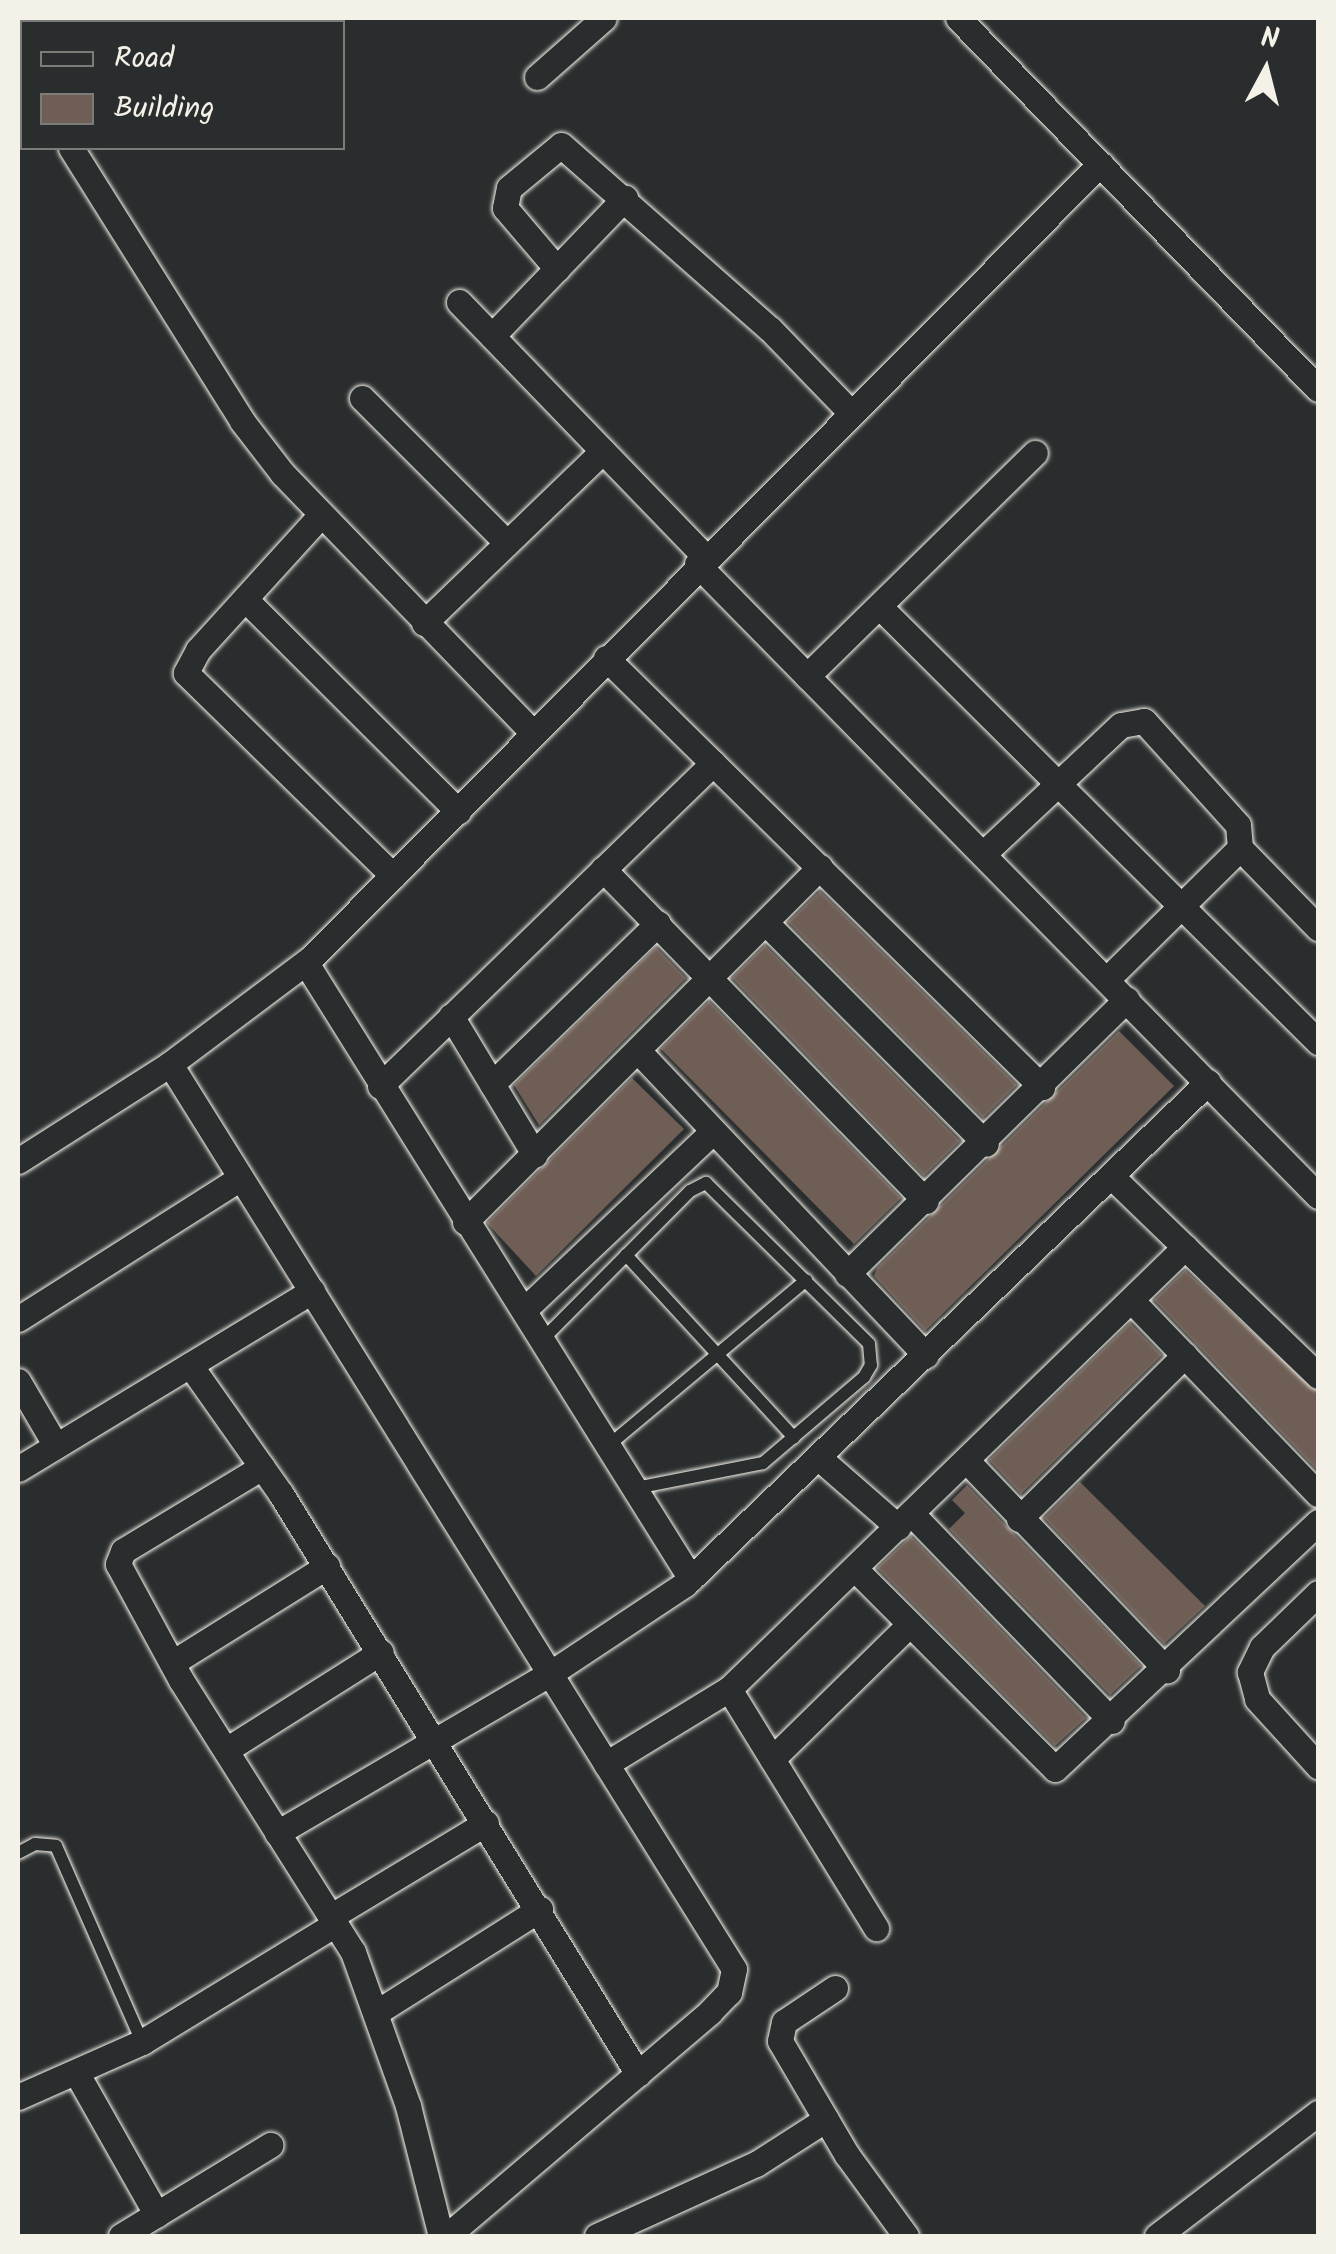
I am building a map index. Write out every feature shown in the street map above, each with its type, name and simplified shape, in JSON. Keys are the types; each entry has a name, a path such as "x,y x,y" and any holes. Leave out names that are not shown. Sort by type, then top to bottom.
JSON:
{"street":[{"path":"537,77 604,18"},
{"path":"958,18 1318,389"},
{"path":"557,268 505,208 509,188 561,145 625,198 851,413"},
{"path":"72,150 242,421 319,517 534,733"},
{"path":"18,1160 170,1064 306,963 701,560 1100,164"},
{"path":"492,336 625,198"},
{"path":"459,302 603,451 807,676 1317,1192"},
{"path":"362,398 507,544"},
{"path":"424,623 603,451"},
{"path":"807,676 1036,453"},
{"path":"319,517 188,663 189,680 393,876"},
{"path":"244,599 458,810"},
{"path":"879,606 1061,781 1318,1042"},
{"path":"606,658 1042,1086"},
{"path":"984,853 1121,725 1144,721 1238,826 1240,848 1318,928"},
{"path":"380,1086 714,763"},
{"path":"1107,979 1240,848"},
{"path":"466,1222 640,1053 820,867"},
{"path":"603,869 926,1201"},
{"path":"492,1084 658,923"},
{"path":"767,924 986,1144"},
{"path":"306,963 466,1222 544,1338 691,1579"},
{"path":"847,1274 986,1144 1127,999"},
{"path":"451,1016 534,1155"},
{"path":"640,1053 926,1355"},
{"path":"170,1064 551,1673 735,1980 710,2012 444,2236 378,2012 332,1920 172,1663 118,1558 262,1466"},
{"path":"277,1833 551,1673 691,1579 1208,1082"},
{"path":"524,1309 712,1132"},
{"path":"1112,1176 1318,1376"},
{"path":"18,1318 240,1178"},
{"path":"606,1764 729,1688 856,1570 1185,1247"},
{"path":"18,1469 312,1291"},
{"path":"1132,1301 1318,1494"},
{"path":"1019,1519 1185,1355"},
{"path":"190,1365 327,1566 638,2074"},
{"path":"18,1382 56,1446"},
{"path":"819,1458 905,1520 1112,1720"},
{"path":"966,1460 1167,1670"},
{"path":"856,1570 1048,1768 1063,1766 1318,1522"},
{"path":"172,1663 327,1566"},
{"path":"1318,1593 1262,1647 1250,1672 1257,1699 1318,1766"},
{"path":"772,1759 909,1625"},
{"path":"226,1750 381,1652"},
{"path":"729,1688 876,1928"},
{"path":"18,2096 142,2042 486,1824"},
{"path":"378,2012 540,1909"},
{"path":"835,1988 779,2032 826,2120 906,2236"},
{"path":"76,2072 158,2215"},
{"path":"1156,2236 1318,2113"},
{"path":"597,2236 756,2164 826,2120"},
{"path":"122,2236 270,2145"},
{"path":"1190,2212 1203,2236"}],"lane":[{"path":"544,1338 690,1190 706,1183 869,1344 872,1356 864,1377 794,1438 752,1467 636,1488"},
{"path":"626,1255 794,1438"},
{"path":"609,1444 806,1280"},
{"path":"18,1853 34,1844 56,1846 142,2042"}],"building":[{"path":"820,891 1017,1085 983,1118 788,922"},
{"path":"765,945 960,1141 924,1176 732,978"},
{"path":"656,947 686,978 539,1125 514,1085"},
{"path":"709,1001 901,1198 854,1244 661,1049"},
{"path":"1119,1031 1174,1086 925,1331 874,1276 877,1268"},
{"path":"632,1078 684,1129 536,1276 487,1223"},
{"path":"1185,1270 1318,1392 1318,1471 1154,1300"},
{"path":"1130,1323 1162,1355 1021,1494 989,1460"},
{"path":"1080,1482 1205,1606 1164,1644 1044,1518"},
{"path":"967,1485 1141,1666 1110,1695 949,1529 965,1513 952,1500"},
{"path":"911,1536 1086,1718 1055,1746 877,1568"}]}
